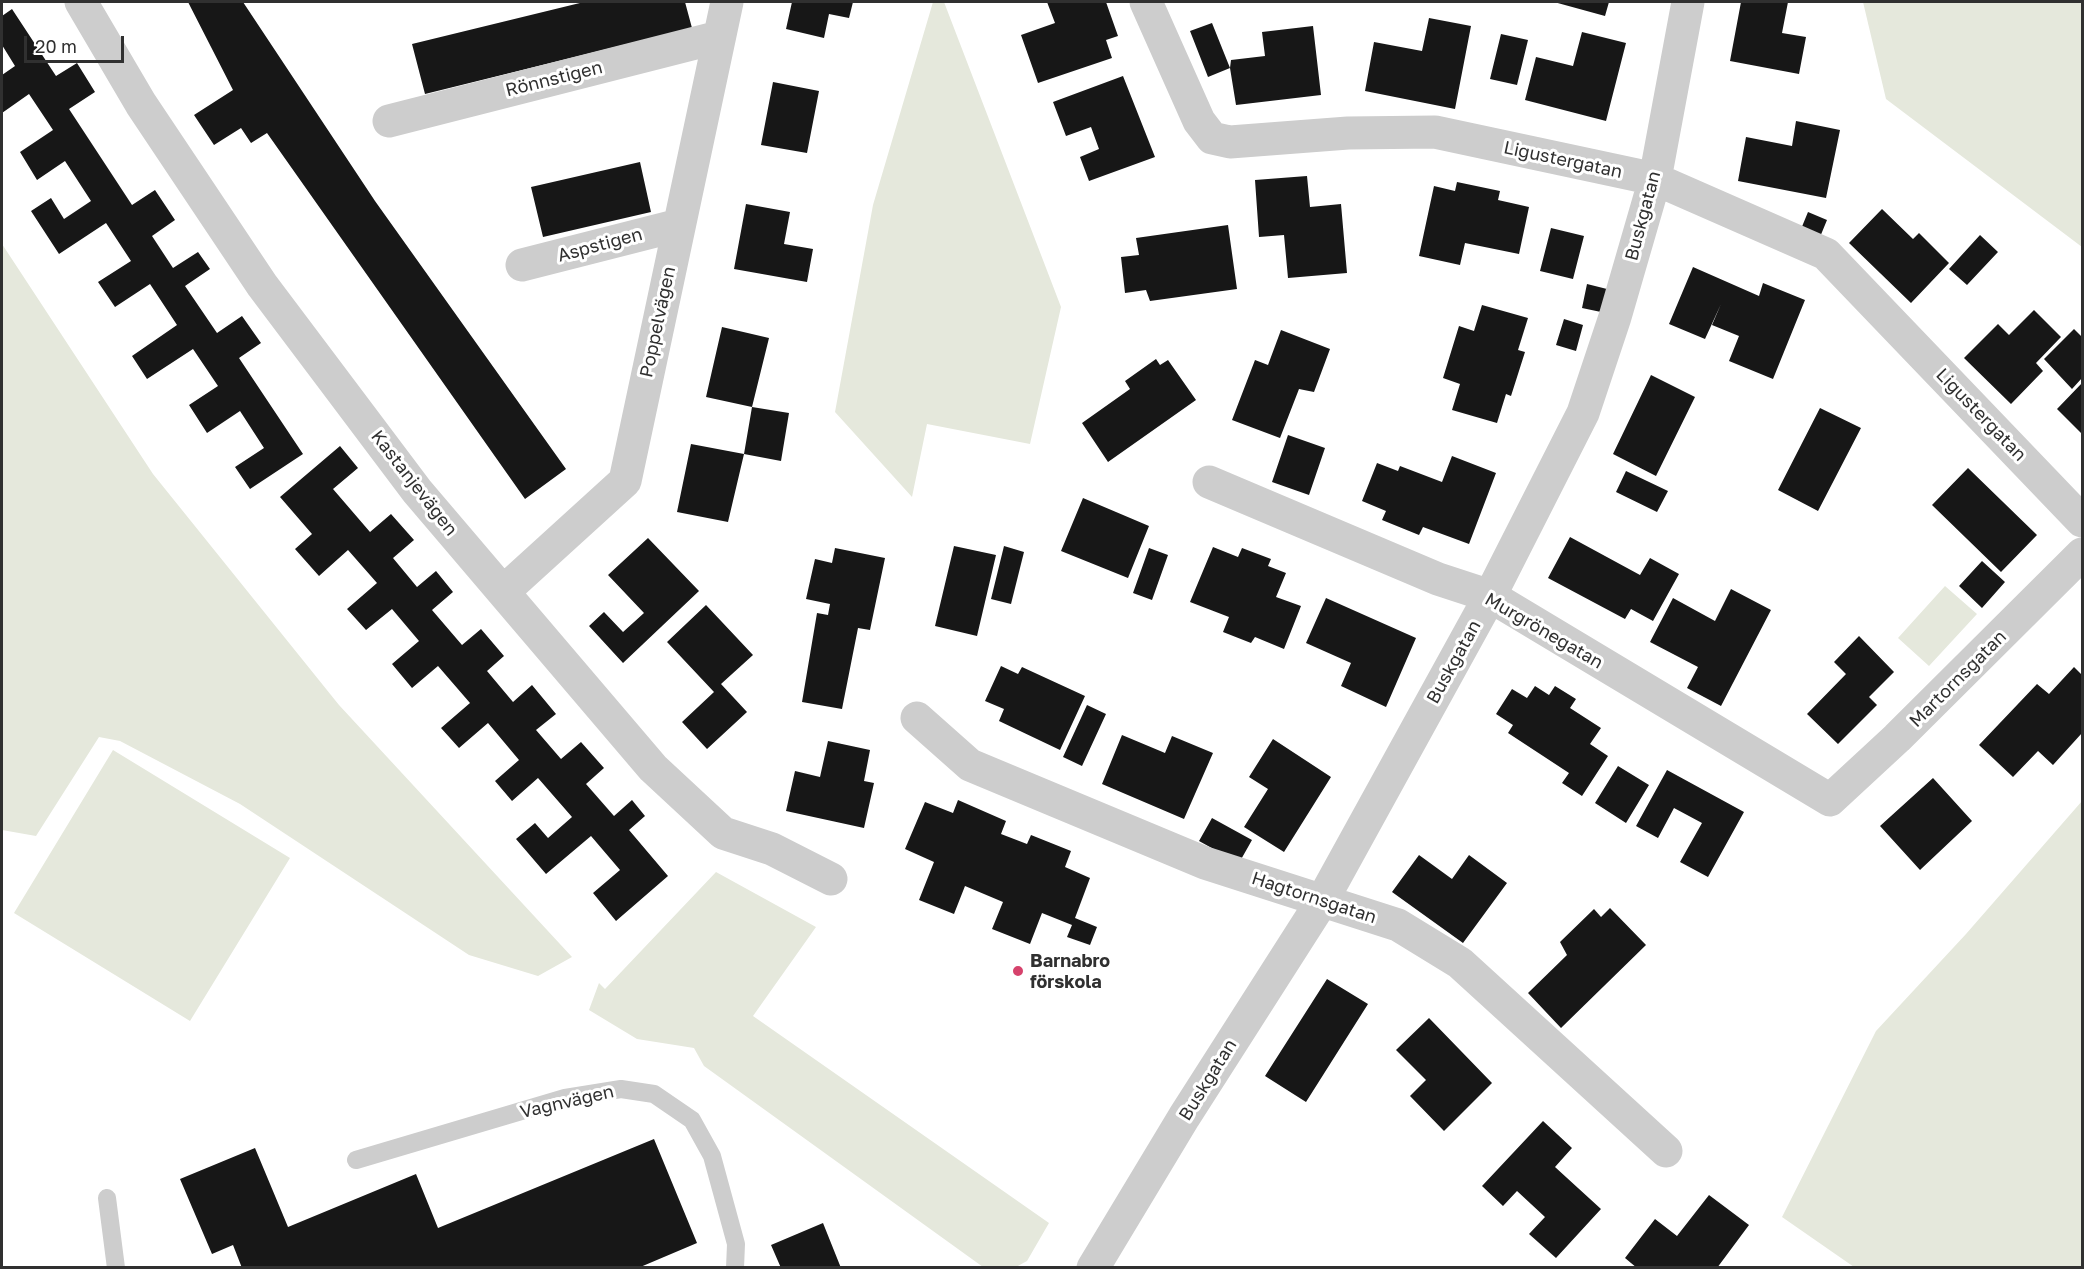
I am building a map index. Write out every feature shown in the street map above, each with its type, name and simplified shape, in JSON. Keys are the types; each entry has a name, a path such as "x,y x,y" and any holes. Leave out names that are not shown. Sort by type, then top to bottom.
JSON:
{"street":[{"name":"Kastanjevägen","path":"81,2 141,104 262,285 417,491 653,768 723,833 772,849 831,879"},
{"name":"Poppelvägen","path":"503,592 625,481 727,2"},
{"name":"Ligustergatan","path":"1146,2 1199,121 1212,138 1230,142 1348,133 1435,132 1655,179 1826,254 2082,521"},
{"name":"Buskgatan","path":"1093,1268 1191,1107 1322,902 1490,596 1583,413 1615,317 1655,179 1688,2"},
{"name":"Rönnstigen","path":"389,121 719,37"},
{"name":"Aspstigen","path":"522,265 679,225"},
{"name":"Murgrönegatan","path":"1209,482 1438,579 1490,596 1830,800"},
{"name":"Martornsgatan","path":"1830,800 1898,738 2082,554"},
{"name":"Hagtornsgatan","path":"917,718 970,765 1205,863 1398,925 1460,963 1666,1151"}],"lane":[{"name":"Vagnvägen","path":"356,1160 565,1098 621,1089 654,1094 692,1120 712,1156 736,1244 735,1268"},
{"path":"107,1198 116,1268"}],"shaded area":[{"path":"933,2 944,2 1061,307 1030,444 927,424 912,497 835,412 873,205"},
{"path":"1863,2 2082,2 2082,247 1886,99"},
{"path":"2,244 153,474 339,705 572,957 538,976 469,955 240,804 120,741 99,737 36,836 2,830"},
{"path":"1945,586 1977,614 1929,666 1898,638"},
{"path":"113,750 290,858 190,1021 14,913"},
{"path":"2082,801 2082,1267 1854,1267 1782,1217 1876,1031 1966,934"},
{"path":"716,872 816,927 753,1016 1049,1223 1027,1261 1016,1267 983,1267 704,1066 694,1048 637,1039 589,1010 599,983 605,989"}],"building":[{"path":"188,2 243,2 375,201 566,469 525,499 267,133 251,143 241,128 214,145 194,115 233,90"},
{"path":"584,2 685,2 692,28 425,94 412,44"},
{"path":"792,2 853,2 849,18 829,14 824,38 786,29"},
{"path":"1047,2 1106,2 1118,36 1106,40 1112,58 1038,83 1021,35 1055,23"},
{"path":"1554,2 1609,2 1605,16"},
{"path":"1741,2 1788,2 1782,33 1806,37 1799,74 1730,61"},
{"path":"12,9 56,76 77,63 95,92 69,109 132,205 155,190 175,220 152,236 173,268 198,252 210,269 185,286 217,333 242,316 261,343 239,358 303,454 250,489 235,467 264,448 240,411 207,433 189,405 218,386 193,349 147,379 132,356 177,325 150,284 115,307 98,282 131,261 106,223 59,254 31,211 51,198 64,219 91,201 65,161 37,180 20,152 53,130 29,94 2,113 2,75 15,66 2,45 2,16"},
{"path":"1429,18 1471,26 1455,109 1365,91 1374,42 1422,51"},
{"path":"1212,23 1230,68 1208,77 1190,31"},
{"path":"1313,26 1321,95 1236,105 1230,68 1231,60 1265,56 1262,32"},
{"path":"1582,32 1626,43 1606,121 1525,100 1536,57 1573,66"},
{"path":"1501,34 1528,40 1517,85 1490,79"},
{"path":"1123,76 1155,157 1089,181 1080,157 1099,149 1091,127 1066,136 1053,102"},
{"path":"773,82 819,91 807,153 761,145"},
{"path":"1796,121 1840,130 1826,198 1738,181 1746,137 1792,146"},
{"path":"640,162 651,212 543,237 531,187"},
{"path":"1307,176 1310,207 1341,204 1347,273 1288,278 1284,235 1259,237 1255,180"},
{"path":"1457,182 1500,191 1498,200 1529,207 1519,254 1465,243 1460,265 1419,256 1434,186 1455,191"},
{"path":"746,204 790,212 784,244 813,249 807,282 734,269"},
{"path":"1882,209 1913,239 1919,233 1949,263 1911,303 1849,243"},
{"path":"1808,212 1827,220 1820,237 1801,229"},
{"path":"1228,225 1237,289 1150,301 1146,290 1125,293 1121,257 1139,255 1136,238"},
{"path":"1551,228 1584,236 1573,279 1540,271"},
{"path":"1980,235 1998,252 1967,285 1949,269"},
{"path":"1693,267 1759,296 1763,283 1805,300 1773,379 1729,361 1739,336 1712,325 1721,304 1705,339 1669,324"},
{"path":"1587,284 1607,289 1601,312 1582,308"},
{"path":"1482,305 1528,318 1518,350 1525,352 1511,396 1506,394 1497,423 1452,410 1460,384 1443,378 1459,326 1474,331"},
{"path":"2034,310 2061,337 2036,363 2043,371 2011,404 1964,358 1998,324 2009,335"},
{"path":"1564,319 1583,325 1576,351 1556,345"},
{"path":"722,327 769,338 752,407 706,397"},
{"path":"2074,329 2082,337 2082,378 2072,389 2044,359"},
{"path":"1281,330 1330,349 1314,392 1299,389 1280,438 1232,420 1255,360 1268,365"},
{"path":"1156,359 1160,365 1168,360 1196,400 1108,462 1082,423 1130,389 1125,381"},
{"path":"1651,375 1695,397 1656,476 1613,454"},
{"path":"2082,383 2082,434 2057,409"},
{"path":"752,407 789,413 781,461 744,454"},
{"path":"1820,408 1861,428 1818,511 1778,490"},
{"path":"1288,435 1325,448 1309,495 1272,482"},
{"path":"691,444 744,454 728,522 677,512"},
{"path":"340,446 358,468 333,489 370,532 391,514 414,540 393,558 417,587 436,571 453,592 432,610 462,645 481,629 504,656 487,671 513,702 532,685 556,714 536,730 561,759 581,742 604,768 586,784 614,816 632,800 645,816 629,830 668,876 616,921 593,893 620,870 591,836 546,874 516,839 535,823 548,838 572,817 538,778 512,801 495,781 519,760 488,723 459,748 441,728 470,703 438,666 412,688 392,664 419,641 392,609 366,630 347,609 377,583 348,550 319,576 295,549 312,534 280,497"},
{"path":"1452,456 1496,473 1469,544 1423,527 1419,535 1382,520 1386,511 1362,501 1377,463 1398,471 1400,466 1442,482"},
{"path":"1968,468 2037,535 2001,572 1932,505"},
{"path":"1626,471 1668,491 1657,512 1616,492"},
{"path":"1083,498 1149,526 1128,578 1061,551"},
{"path":"1570,537 1640,575 1650,558 1679,574 1653,621 1631,609 1625,619 1548,578"},
{"path":"648,538 699,591 623,663 589,626 604,612 623,632 644,613 608,575"},
{"path":"954,546 996,555 977,636 935,626"},
{"path":"1004,546 1024,552 1011,604 991,599"},
{"path":"1213,547 1238,557 1242,548 1271,559 1268,566 1286,573 1276,597 1301,606 1284,649 1255,637 1251,643 1223,632 1229,617 1190,602"},
{"path":"835,548 885,558 870,630 858,628 842,709 802,702 817,613 828,615 830,604 806,599 815,559 832,563"},
{"path":"1149,548 1168,555 1152,600 1133,593"},
{"path":"1982,561 2005,582 1982,608 1959,586"},
{"path":"1731,589 1771,610 1721,706 1687,688 1698,667 1650,642 1673,598 1715,621"},
{"path":"1326,598 1416,638 1386,707 1341,686 1351,663 1306,643"},
{"path":"706,605 753,655 721,684 747,712 707,749 682,722 714,692 667,642"},
{"path":"1859,636 1894,672 1869,697 1877,705 1838,744 1807,714 1846,674 1834,662"},
{"path":"1001,666 1018,674 1022,667 1085,696 1060,750 999,721 1004,709 985,701"},
{"path":"2074,667 2082,675 2082,733 2053,765 2038,751 2013,777 1979,745 2037,684 2049,694"},
{"path":"1535,686 1549,695 1555,686 1576,699 1570,708 1601,728 1590,744 1608,756 1582,796 1562,783 1569,773 1508,733 1513,725 1496,714 1512,689 1527,698"},
{"path":"1087,705 1106,714 1082,766 1063,757"},
{"path":"1122,735 1165,753 1172,736 1213,753 1184,819 1102,784"},
{"path":"1273,739 1331,777 1284,852 1244,827 1268,789 1249,777"},
{"path":"828,741 870,750 864,781 874,783 864,828 786,811 795,771 820,777"},
{"path":"1618,766 1649,785 1626,823 1595,803"},
{"path":"1667,770 1744,812 1708,877 1680,862 1702,823 1674,808 1658,838 1636,826"},
{"path":"1933,778 1972,821 1920,870 1880,826"},
{"path":"958,800 1006,821 1001,834 1027,844 1031,835 1071,851 1065,867 1090,878 1075,918 1097,927 1090,945 1067,937 1072,925 1042,913 1030,944 992,929 1003,902 965,886 954,914 919,900 934,862 905,849 925,802 953,813"},
{"path":"1212,818 1252,840 1239,863 1199,841"},
{"path":"1419,855 1452,879 1469,855 1507,883 1463,943 1392,892"},
{"path":"1610,908 1646,945 1561,1028 1528,993 1567,955 1560,942 1594,909 1601,917"},
{"path":"1327,979 1368,1004 1306,1102 1265,1076"},
{"path":"1429,1018 1492,1083 1444,1131 1410,1096 1426,1080 1396,1050"},
{"path":"1543,1121 1572,1148 1555,1167 1601,1209 1556,1258 1529,1234 1545,1217 1517,1191 1503,1206 1482,1186"},
{"path":"654,1139 697,1243 638,1268 242,1268 233,1245 212,1254 180,1179 255,1148 288,1227 416,1174 438,1228"},
{"path":"1709,1195 1749,1225 1717,1268 1637,1268 1625,1258 1655,1219 1677,1236"},
{"path":"823,1223 841,1268 781,1268 771,1245"}],"place":[{"name":"Barnabro förskola","path":"1018,971"}]}
